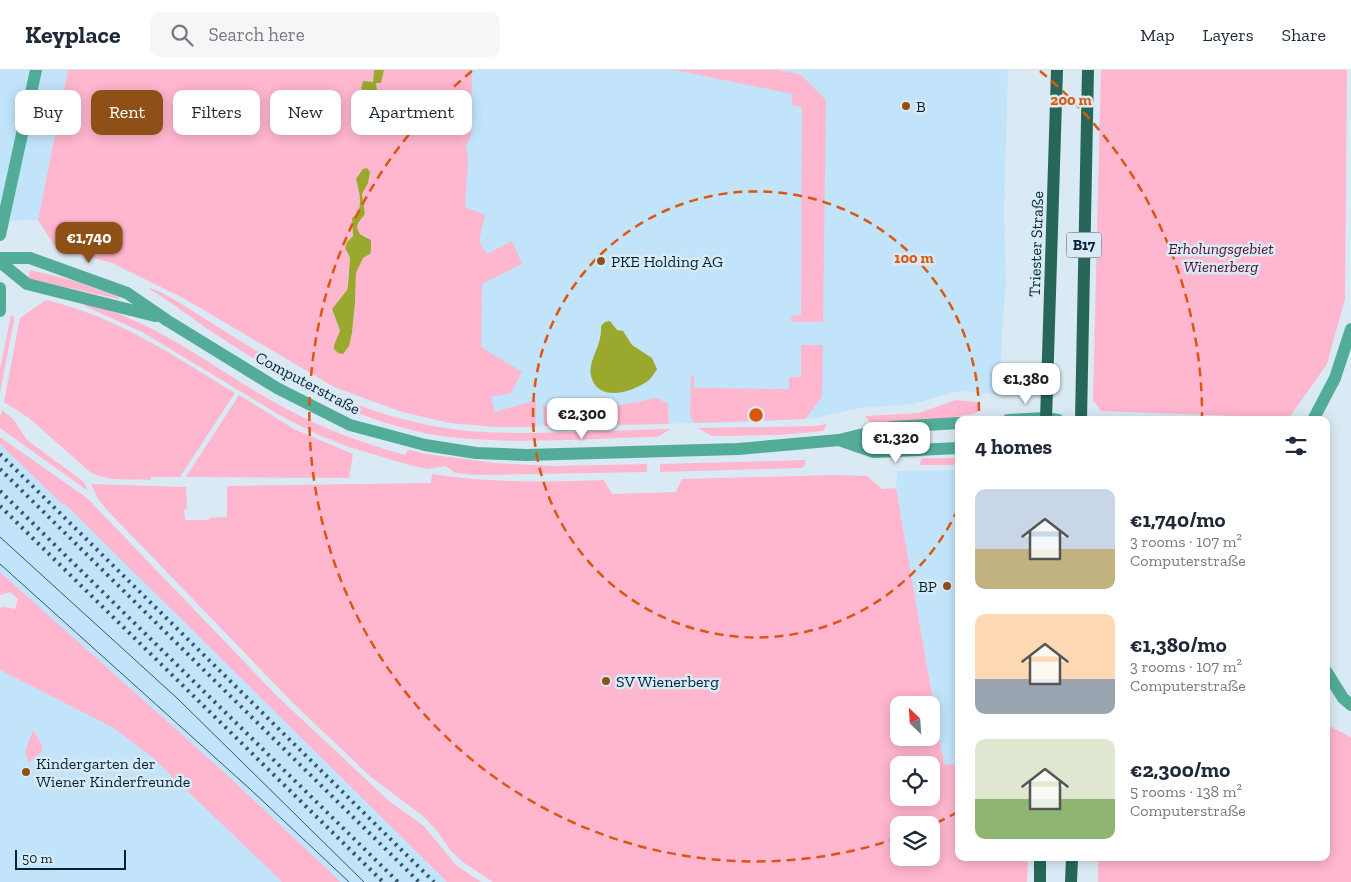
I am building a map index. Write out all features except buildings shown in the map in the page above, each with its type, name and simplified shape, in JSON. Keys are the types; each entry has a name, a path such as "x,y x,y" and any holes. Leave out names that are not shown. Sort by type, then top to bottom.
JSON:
{"main road":[{"name":"Triester Straße","path":"1050,416 1057,70"},
{"name":"B17","path":"1081,416 1088,70"},
{"path":"1040,861 1040,882"},
{"path":"1071,882 1072,861"}],"street":[{"path":"0,235 36,70"},
{"name":"Computerstraße","path":"0,258 30,258 114,287 127,293 162,318 277,388 350,425 425,445 476,453 526,455 738,449 839,440 892,427 955,423"},
{"name":"Computerstraße","path":"0,262 27,284 162,318"},
{"path":"0,288 0,311"},
{"path":"1315,416 1335,378 1351,329"},
{"name":"Computerstraße","path":"839,440 874,452 955,448"},
{"path":"1330,677 1343,698 1351,704"}],"shaded area":[{"path":"0,70 68,70 64,90 15,90 15,135 55,135 38,220 0,221"},
{"path":"374,70 384,70 381,83 376,83 377,90 361,90 363,81 373,82"},
{"path":"439,70 1008,70 1004,213 1006,285 1000,394 967,391 955,392 913,404 859,408 816,418 756,422 497,427 450,423 441,135 472,135 472,90 440,90"},
{"path":"367,168 370,172 368,183 362,194 365,214 358,223 357,228 360,234 371,240 371,250 370,254 363,258 356,273 352,333 349,346 343,354 338,353 334,349 340,331 332,309 347,290 350,258 345,248 347,242 353,236 352,218 359,210 360,205 356,179 363,169"},
{"path":"610,321 617,330 623,331 632,345 652,358 657,369 651,378 643,384 618,393 609,393 601,390 595,385 590,371 599,343 601,326 605,322"},
{"path":"0,444 62,504 66,505 447,882 341,882 226,774 0,572"},
{"path":"955,470 955,765 944,764 940,741 940,696 932,696 896,488 897,471"},
{"path":"0,670 112,727 152,757 282,882 0,882"}],"green space":[{"path":"68,70 374,70 373,83 375,90 351,90 351,135 471,135 466,146 468,160 465,207 485,215 479,241 487,254 512,241 522,264 482,284 481,347 522,372 511,393 491,397 495,412 536,400 536,427 497,427 450,423 402,412 334,387 185,299 112,263 56,248 38,220 55,135 81,135 81,90 64,90","holes":["356,179 362,194 365,214 358,223 357,228 360,234 367,236 369,254 363,258 356,273 352,333 334,345 340,332 332,309 347,290 350,258 346,252 347,242 353,236 352,218 359,210 360,205"]},
{"path":"384,70 472,70 472,90 377,90 376,83 381,83"},
{"path":"675,70 778,70 801,75 826,100 823,322 793,322 790,316 801,315 802,107 792,105 792,94"},
{"name":"Erholungsgebiet Wienerberg","path":"1101,70 1347,70 1345,299 1327,364 1290,416 1101,411 1093,400"},
{"path":"30,270 75,281 119,297 119,299 28,279"},
{"path":"149,288 176,300 306,380 359,405 401,419 465,431 508,433 670,429 658,437 501,441 449,437 402,428 355,412 298,384 215,334"},
{"path":"46,300 97,316 121,327 166,351 235,393 180,477 151,477 151,480 127,480 111,479 97,475 90,472 29,418 4,402 20,318"},
{"path":"84,303 112,311 164,335 299,416 343,435 405,455 410,450 426,454 495,463 554,466 647,464 647,472 475,475 456,473 445,466 429,469 409,465 349,447 321,436 283,417 142,332 85,306"},
{"path":"11,315 14,317 14,320 0,393 0,369"},
{"path":"801,345 823,345 822,397 805,419 694,423 690,415 692,376 694,376 694,388 789,389 789,377 801,377"},
{"path":"239,395 294,429 353,454 349,478 186,477"},
{"path":"657,398 668,404 669,424 544,426 543,405 559,416 583,399 615,406"},
{"path":"956,400 976,402 980,406 977,413 943,419 872,425 865,416 919,413"},
{"path":"2,410 13,419 27,440 84,482 88,491 0,428"},
{"path":"827,424 823,431 780,435 712,436 698,428 815,426"},
{"path":"0,437 87,498 278,697 389,801 424,826 456,865 481,882 447,882 66,505 62,504 0,444"},
{"path":"955,458 955,465 920,465 921,459"},
{"path":"806,460 804,467 800,468 660,472 660,464"},
{"name":"SV Wienerberg","path":"432,474 496,480 604,480 612,494 676,492 682,479 835,475 867,476 882,489 896,488 932,696 890,696 890,746 940,746 940,741 944,764 955,765 955,861 1028,861 1027,882 493,882 463,862 450,850 438,832 424,817 371,777 293,703 106,509 98,499 91,484 186,487 187,509 184,509 185,520 209,520 209,518 227,517 227,486 431,483"},
{"path":"0,572 226,774 341,882 282,882 152,757 112,727 0,670 0,608 15,609 18,599 10,592 0,595"},
{"path":"1330,726 1351,737 1351,882 1098,882 1098,861 1330,861"},
{"path":"33,730 43,747 40,753 29,763 25,752"}],"tram line":[{"path":"0,537 178,699 364,882"},
{"path":"0,564 250,789 349,882"}],"railway":[{"path":"0,454 434,882"},
{"path":"0,469 419,882"},
{"path":"0,491 398,882"},
{"path":"0,506 383,882"}],"place":[{"name":"B","path":"906,106"},
{"name":"PKE Holding AG","path":"601,261"},
{"name":"BP","path":"947,586"},
{"name":"SV Wienerberg","path":"606,681"},
{"name":"Kindergarten der Wiener Kinderfreunde","path":"26,772"}]}
